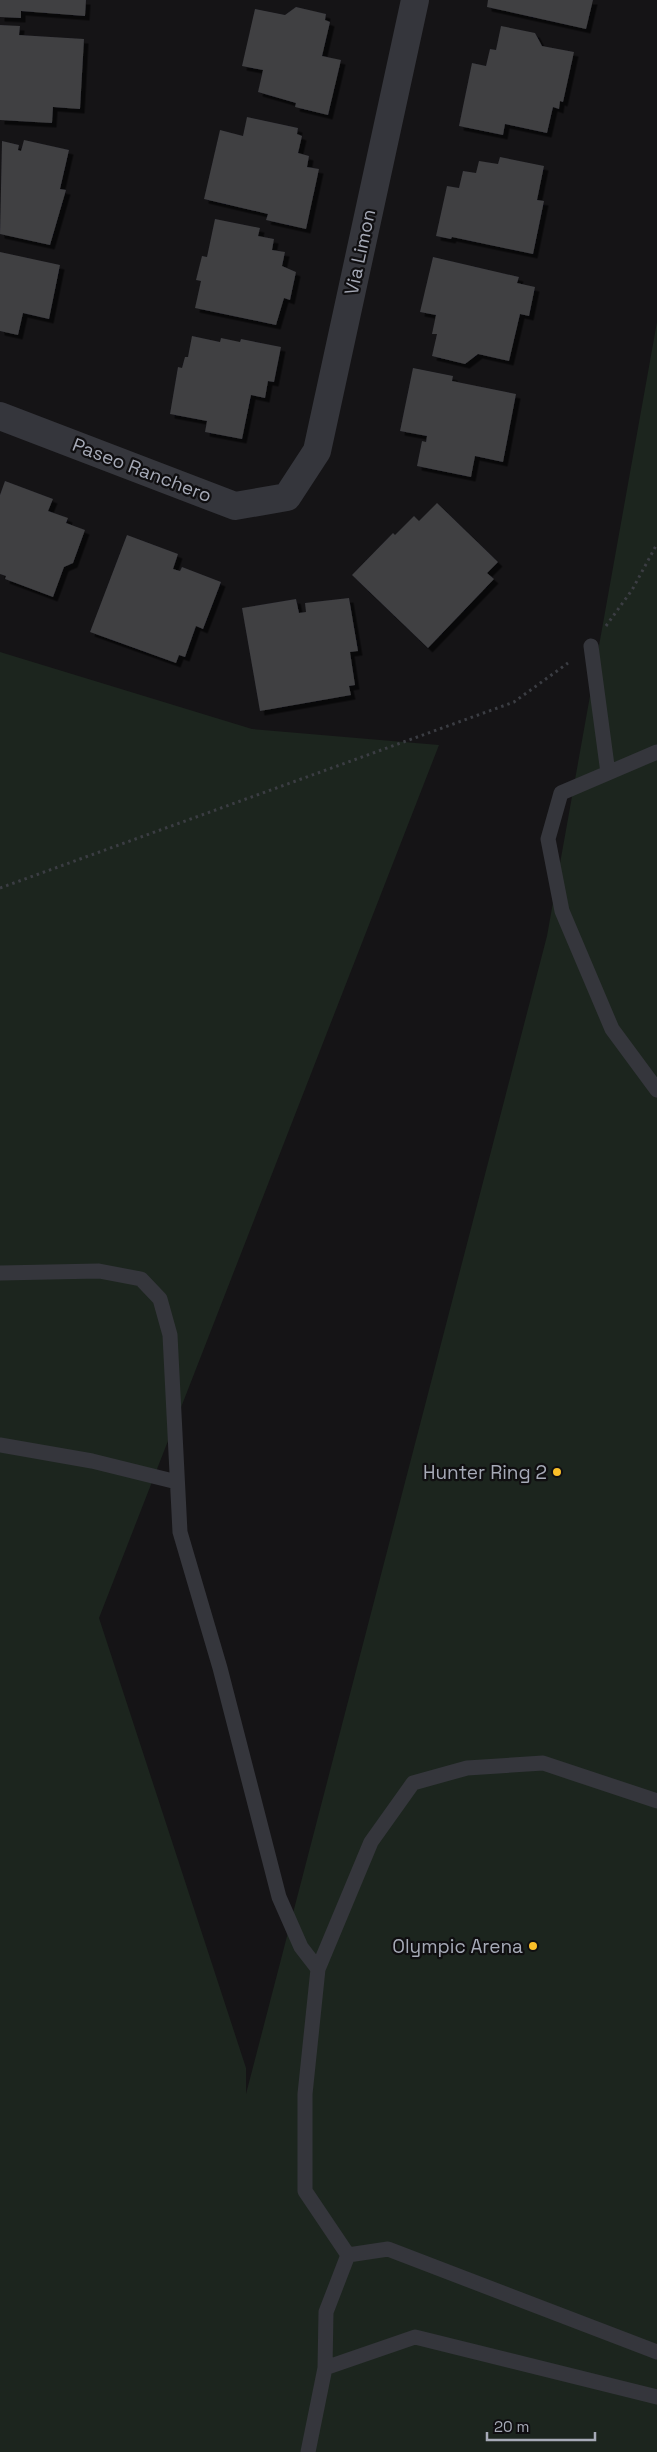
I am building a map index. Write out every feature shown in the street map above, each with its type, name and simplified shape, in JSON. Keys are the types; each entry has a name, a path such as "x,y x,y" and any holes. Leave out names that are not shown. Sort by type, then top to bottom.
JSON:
{"street":[{"name":"Via Limon","path":"287,497 317,451 415,0"},
{"name":"Paseo Ranchero","path":"0,416 236,506 287,497"}],"lane":[{"path":"591,646 608,773"},
{"path":"657,752 561,793 548,839 562,910 612,1029 657,1090"},
{"path":"0,1272 99,1271 141,1279 160,1299 170,1335 180,1532 220,1668 279,1897 301,1947 318,1969"},
{"path":"0,1445 92,1461 177,1482"},
{"path":"348,2255 305,2191 305,2094 318,1969 371,1842 413,1783 467,1768 543,1763 656,1797"},
{"path":"348,2255 388,2249 657,2352"},
{"path":"308,2452 325,2368 326,2312 348,2255"},
{"path":"325,2368 415,2337 657,2397"}],"path":[{"path":"0,888 514,702 591,646 632,590 657,544"}],"shaded area":[{"path":"657,322 657,2452 0,2452 0,652 252,729 439,745 99,1618 246,2068 246,2094 547,936"}],"building":[{"path":"0,0 86,0 85,16 21,11 21,18 0,17"},
{"path":"488,0 593,0 586,29 487,7"},
{"path":"296,7 326,14 325,20 330,22 322,56 341,60 328,115 295,107 296,103 258,92 263,70 242,66 255,9 285,15"},
{"path":"0,25 20,26 19,35 84,39 80,109 53,107 52,123 0,120"},
{"path":"501,26 535,33 542,46 574,52 563,102 560,101 559,109 553,107 547,133 505,124 503,135 459,126 472,63 486,66 490,49 496,50"},
{"path":"247,117 298,128 297,134 302,136 298,153 309,156 307,167 319,169 306,229 266,220 268,214 204,199 220,130 243,136"},
{"path":"24,140 69,150 60,189 66,190 50,245 0,234 2,141 19,145 18,150 21,151"},
{"path":"500,157 544,166 537,200 544,201 533,254 452,237 451,239 436,236 447,186 459,188 463,171 476,173 479,161 498,164"},
{"path":"215,219 260,228 258,236 274,239 272,250 285,252 282,266 296,272 290,300 284,298 276,325 195,308 201,281 196,280 202,256 207,257"},
{"path":"0,252 60,265 49,319 23,313 18,335 0,331"},
{"path":"433,257 519,277 517,283 535,287 529,316 520,314 509,361 478,354 465,364 432,356 437,334 432,334 436,315 420,312"},
{"path":"192,336 220,342 221,338 240,342 241,339 281,347 274,382 268,381 265,398 251,395 242,439 205,432 207,421 170,414 178,367 182,368 185,357 188,357"},
{"path":"413,368 453,376 452,381 516,394 503,462 475,456 471,477 417,466 422,441 426,442 427,436 400,431"},
{"path":"5,481 53,499 48,511 68,518 66,523 85,530 73,563 64,567 53,597 5,579 6,576 0,574 0,495"},
{"path":"437,503 498,562 487,573 494,579 428,648 352,575 393,533 395,535 414,516 419,521"},
{"path":"127,535 178,554 173,569 180,571 182,567 221,582 203,629 196,626 185,657 179,655 176,663 90,632"},
{"path":"349,598 358,651 350,652 355,685 349,686 351,695 260,711 242,608 296,599 299,613 306,612 305,603"}],"place":[{"name":"Hunter Ring 2","path":"557,1472"},
{"name":"Olympic Arena","path":"533,1946"}]}
